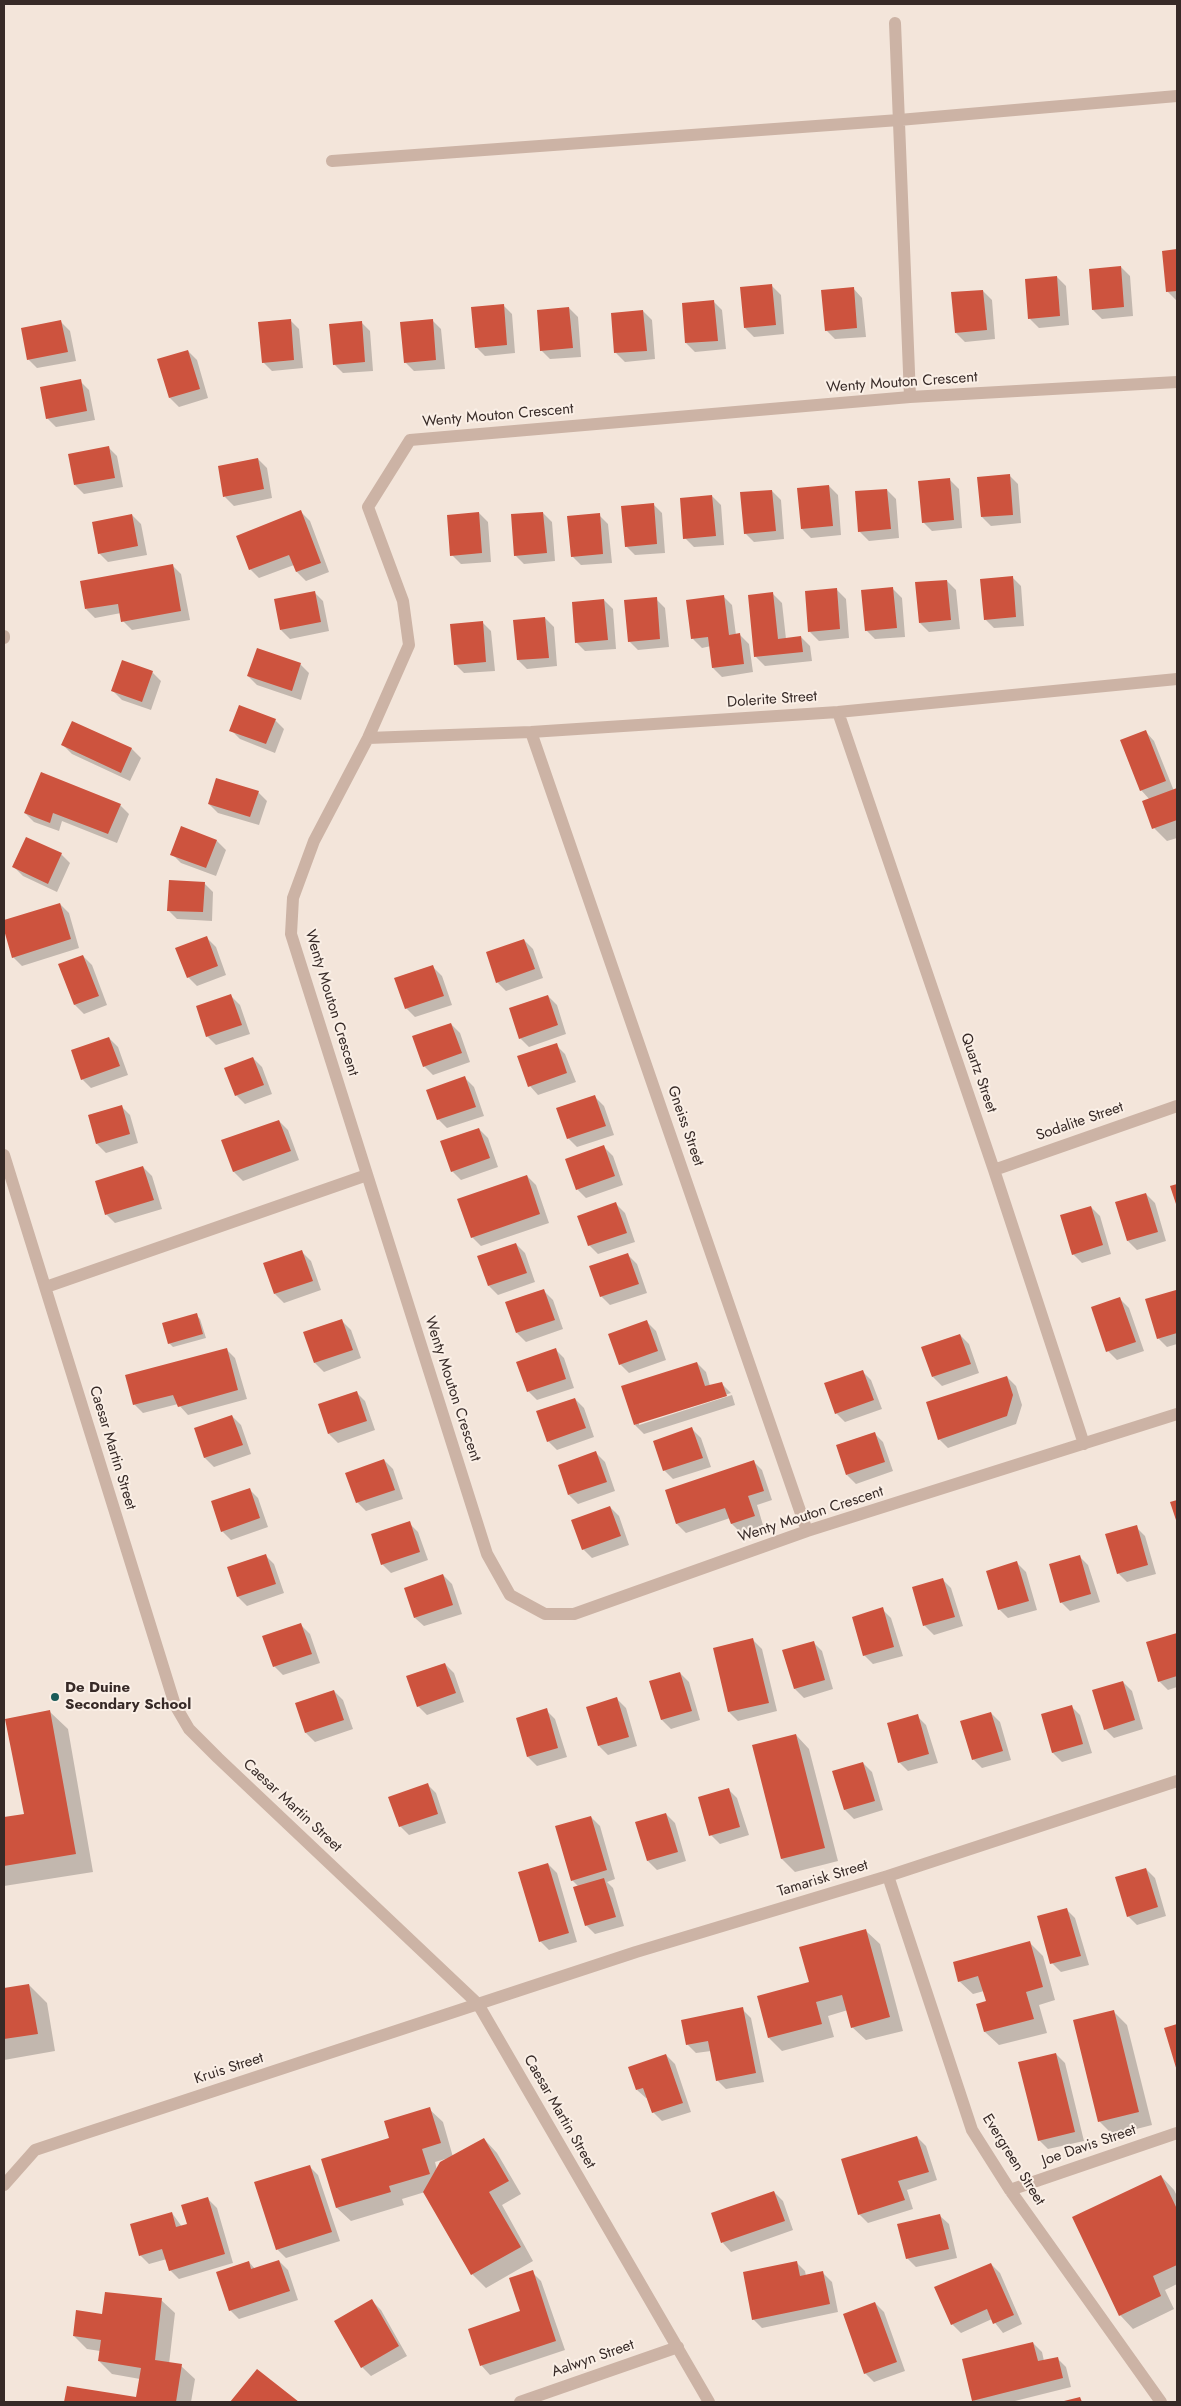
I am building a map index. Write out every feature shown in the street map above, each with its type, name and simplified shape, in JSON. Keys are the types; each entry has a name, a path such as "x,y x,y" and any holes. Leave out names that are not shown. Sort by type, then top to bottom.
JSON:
{"street":[{"path":"895,23 910,397"},
{"path":"332,161 899,120 1177,96"},
{"name":"Wenty Mouton Crescent","path":"1177,382 910,397 410,440 368,507 403,601 409,644 368,738 314,841 293,898 291,934 487,1554 510,1595 545,1614 574,1614 807,1531 1177,1414"},
{"name":"Dolerite Street","path":"368,738 532,732 838,712 1177,679"},
{"name":"Quartz Street","path":"838,712 994,1170 1084,1444"},
{"name":"Gneiss Street","path":"532,732 807,1531"},
{"name":"Sodalite Street","path":"994,1170 1177,1106"},
{"name":"Caesar Martin Street","path":"4,1155 175,1705 189,1729 218,1758 478,2004 709,2402"},
{"path":"46,1287 367,1175"},
{"name":"Tamarisk Street","path":"478,2004 636,1952 888,1876 1177,1781"},
{"name":"Evergreen Street","path":"888,1876 972,2130 1010,2190 1161,2402"},
{"name":"Kruis Street","path":"4,2185 35,2150 478,2004"},
{"name":"Joe Davis Street","path":"1010,2190 1177,2133"},
{"name":"Aalwyn Street","path":"520,2402 678,2347"}],"building":[{"path":"1177,249 1177,291 1166,292 1162,251"},
{"path":"1121,266 1124,307 1092,310 1089,269"},
{"path":"1057,276 1060,316 1028,319 1025,279"},
{"path":"772,284 776,325 744,328 740,287"},
{"path":"854,287 857,328 825,331 821,290"},
{"path":"983,290 987,330 955,333 951,292"},
{"path":"714,300 718,341 685,343 682,303"},
{"path":"504,304 507,345 475,348 471,307"},
{"path":"569,307 573,348 540,351 537,310"},
{"path":"643,310 647,351 614,353 611,313"},
{"path":"291,319 294,360 262,363 258,322"},
{"path":"433,319 436,360 404,363 400,322"},
{"path":"61,320 68,352 27,360 21,328"},
{"path":"362,321 365,362 333,365 329,324"},
{"path":"188,350 200,389 169,398 157,359"},
{"path":"81,379 87,411 46,419 40,387"},
{"path":"109,446 115,478 74,485 68,454"},
{"path":"258,458 264,489 223,497 218,466"},
{"path":"1010,474 1013,515 981,517 977,477"},
{"path":"950,478 954,520 922,523 918,481"},
{"path":"829,485 833,526 801,529 797,488"},
{"path":"887,489 891,529 858,532 855,491"},
{"path":"772,490 776,531 744,534 740,492"},
{"path":"712,495 716,536 683,539 680,498"},
{"path":"654,503 657,544 625,547 621,506"},
{"path":"301,510 321,563 296,572 289,555 249,570 236,536"},
{"path":"479,512 482,553 450,556 447,515"},
{"path":"543,512 547,553 514,556 511,514"},
{"path":"600,513 603,554 571,557 567,516"},
{"path":"132,514 138,546 98,554 92,522"},
{"path":"173,564 181,611 121,622 118,604 85,609 80,581"},
{"path":"1013,576 1016,617 984,620 980,579"},
{"path":"947,580 951,620 919,623 915,582"},
{"path":"893,587 897,628 865,631 861,590"},
{"path":"837,588 840,629 808,632 805,591"},
{"path":"315,591 321,622 280,630 274,599"},
{"path":"773,592 778,639 801,636 803,652 754,657 748,595"},
{"path":"724,595 729,635 740,633 744,664 712,668 708,637 691,639 686,600"},
{"path":"657,597 660,639 628,642 624,600"},
{"path":"604,599 608,640 575,643 572,602"},
{"path":"545,617 549,658 517,660 513,620"},
{"path":"483,621 486,662 454,665 450,624"},
{"path":"257,648 301,663 292,691 247,676"},
{"path":"122,660 153,671 142,702 111,691"},
{"path":"239,705 276,719 266,744 229,731"},
{"path":"72,721 132,748 121,773 61,745"},
{"path":"1146,730 1166,781 1140,791 1120,740"},
{"path":"41,772 121,804 108,834 53,813 50,823 24,813"},
{"path":"216,778 259,791 250,817 208,804"},
{"path":"1177,788 1177,820 1152,829 1142,801"},
{"path":"181,826 217,840 206,868 170,855"},
{"path":"26,837 62,853 48,884 12,867"},
{"path":"169,880 205,882 203,912 167,911"},
{"path":"60,903 71,939 12,958 4,930 4,920"},
{"path":"207,936 218,966 187,978 175,948"},
{"path":"524,939 535,969 496,983 486,952"},
{"path":"83,955 99,996 74,1005 58,964"},
{"path":"433,965 444,996 405,1009 394,978"},
{"path":"231,994 242,1025 206,1037 196,1006"},
{"path":"548,995 558,1025 519,1039 509,1008"},
{"path":"451,1023 462,1053 423,1067 412,1036"},
{"path":"109,1037 120,1066 81,1080 71,1050"},
{"path":"557,1043 567,1073 528,1087 517,1056"},
{"path":"253,1057 264,1085 235,1096 224,1068"},
{"path":"465,1076 476,1107 437,1120 426,1090"},
{"path":"595,1095 606,1126 567,1139 556,1108"},
{"path":"122,1105 130,1134 96,1144 88,1115"},
{"path":"279,1120 291,1151 233,1172 221,1140"},
{"path":"479,1128 490,1158 451,1172 440,1141"},
{"path":"604,1145 615,1176 576,1190 565,1159"},
{"path":"143,1166 154,1200 105,1215 95,1181"},
{"path":"527,1175 540,1214 471,1238 457,1199"},
{"path":"1177,1184 1177,1207 1170,1186"},
{"path":"1146,1193 1158,1232 1127,1241 1115,1202"},
{"path":"616,1202 627,1233 588,1246 577,1216"},
{"path":"1091,1206 1103,1245 1072,1255 1060,1215"},
{"path":"516,1243 527,1273 488,1286 477,1256"},
{"path":"302,1250 313,1281 274,1294 263,1263"},
{"path":"628,1253 639,1284 600,1297 589,1266"},
{"path":"544,1289 555,1320 516,1333 505,1302"},
{"path":"1176,1290 1177,1333 1157,1339 1145,1299"},
{"path":"1120,1297 1136,1342 1106,1352 1091,1307"},
{"path":"197,1313 203,1334 168,1344 162,1323"},
{"path":"342,1319 353,1350 314,1363 303,1332"},
{"path":"647,1320 658,1351 619,1365 608,1334"},
{"path":"960,1334 971,1364 932,1377 921,1347"},
{"path":"227,1348 238,1390 178,1407 173,1395 133,1405 125,1375"},
{"path":"556,1348 566,1379 527,1392 516,1362"},
{"path":"697,1362 705,1386 722,1382 727,1396 634,1425 621,1386"},
{"path":"863,1370 874,1400 835,1414 824,1383"},
{"path":"1007,1376 1013,1395 1007,1416 938,1440 926,1402"},
{"path":"357,1391 367,1421 328,1434 318,1404"},
{"path":"575,1398 586,1428 547,1442 536,1411"},
{"path":"232,1415 243,1445 204,1458 194,1428"},
{"path":"692,1427 703,1458 663,1471 653,1441"},
{"path":"875,1432 885,1462 846,1475 836,1445"},
{"path":"596,1451 607,1482 568,1495 558,1465"},
{"path":"384,1459 395,1490 356,1503 345,1473"},
{"path":"754,1460 764,1491 748,1496 755,1516 731,1524 725,1508 676,1524 665,1490"},
{"path":"250,1488 260,1518 221,1532 211,1501"},
{"path":"1177,1500 1177,1523 1170,1502"},
{"path":"610,1506 621,1536 582,1550 571,1520"},
{"path":"410,1521 420,1552 381,1565 371,1534"},
{"path":"1137,1525 1148,1565 1117,1574 1105,1534"},
{"path":"266,1554 276,1584 237,1597 227,1567"},
{"path":"1080,1555 1091,1594 1060,1603 1049,1564"},
{"path":"1017,1561 1029,1601 998,1610 986,1571"},
{"path":"443,1574 453,1605 414,1618 404,1588"},
{"path":"943,1578 955,1617 923,1626 912,1587"},
{"path":"883,1607 894,1647 863,1656 852,1617"},
{"path":"301,1623 312,1654 273,1667 262,1636"},
{"path":"1177,1633 1177,1676 1158,1682 1146,1642"},
{"path":"753,1638 769,1703 728,1712 713,1648"},
{"path":"814,1641 825,1680 794,1689 782,1650"},
{"path":"445,1663 456,1693 417,1707 406,1676"},
{"path":"680,1672 692,1711 661,1720 649,1681"},
{"path":"1123,1681 1135,1720 1104,1730 1092,1690"},
{"path":"334,1690 344,1720 305,1733 295,1703"},
{"path":"617,1697 629,1737 598,1746 586,1707"},
{"path":"1072,1705 1083,1744 1052,1753 1041,1714"},
{"path":"547,1708 558,1748 527,1757 516,1718"},
{"path":"50,1710 76,1854 4,1866 4,1817 24,1814 5,1719"},
{"path":"991,1712 1003,1751 972,1760 960,1721"},
{"path":"918,1714 929,1754 898,1763 887,1723"},
{"path":"796,1734 825,1848 781,1859 752,1745"},
{"path":"863,1762 875,1801 844,1810 832,1771"},
{"path":"428,1783 438,1814 399,1827 388,1797"},
{"path":"729,1788 740,1827 709,1836 698,1797"},
{"path":"666,1813 678,1852 647,1861 635,1822"},
{"path":"591,1816 607,1870 571,1881 555,1826"},
{"path":"548,1863 569,1933 539,1942 518,1872"},
{"path":"1146,1868 1158,1907 1127,1917 1115,1877"},
{"path":"604,1878 616,1917 585,1926 573,1887"},
{"path":"1067,1908 1081,1956 1050,1964 1037,1916"},
{"path":"866,1929 890,2017 851,2028 842,1995 816,2002 822,2024 768,2038 757,1996 809,1982 799,1947"},
{"path":"1030,1941 1043,1987 1026,1992 1034,2019 984,2032 976,2004 986,2001 978,1976 958,1982 953,1962"},
{"path":"29,1984 38,2034 4,2039 4,1988"},
{"path":"743,2007 756,2073 716,2081 708,2041 686,2045 681,2020"},
{"path":"1114,2010 1139,2112 1098,2122 1073,2020"},
{"path":"1177,2024 1177,2071 1164,2028"},
{"path":"1056,2053 1075,2132 1038,2141 1018,2062"},
{"path":"666,2054 683,2103 652,2113 643,2088 636,2090 628,2067"},
{"path":"430,2107 441,2143 422,2149 430,2174 389,2186 391,2192 336,2208 321,2159 389,2138 384,2121"},
{"path":"917,2136 929,2172 898,2181 905,2200 858,2215 841,2159"},
{"path":"484,2138 509,2181 489,2192 521,2247 471,2275 423,2192 440,2162"},
{"path":"310,2165 332,2232 276,2250 254,2182"},
{"path":"1161,2175 1177,2209 1177,2265 1153,2276 1161,2296 1119,2316 1072,2217"},
{"path":"774,2191 785,2221 721,2243 711,2213"},
{"path":"208,2197 225,2254 169,2271 162,2249 139,2256 130,2224 172,2212 176,2227 187,2224 181,2205"},
{"path":"940,2214 949,2249 906,2259 897,2224"},
{"path":"279,2260 290,2291 229,2311 216,2272 249,2261 251,2269"},
{"path":"797,2261 800,2276 823,2271 830,2304 752,2320 743,2272"},
{"path":"991,2263 1014,2315 993,2324 987,2309 951,2325 934,2287"},
{"path":"533,2270 556,2341 480,2366 468,2329 520,2311 509,2278"},
{"path":"105,2292 162,2298 155,2360 182,2364 176,2402 64,2402 67,2386 136,2397 141,2368 98,2361 101,2340 73,2336 76,2310 102,2314"},
{"path":"372,2299 399,2346 361,2368 334,2321"},
{"path":"875,2302 897,2362 864,2374 843,2314"},
{"path":"1033,2342 1038,2361 1058,2357 1063,2378 972,2401 962,2359"},
{"path":"257,2369 299,2402 230,2402"},
{"path":"1080,2397 1082,2402 1060,2402"}],"place":[{"name":"De Duine Secondary School","path":"55,1697"}]}
